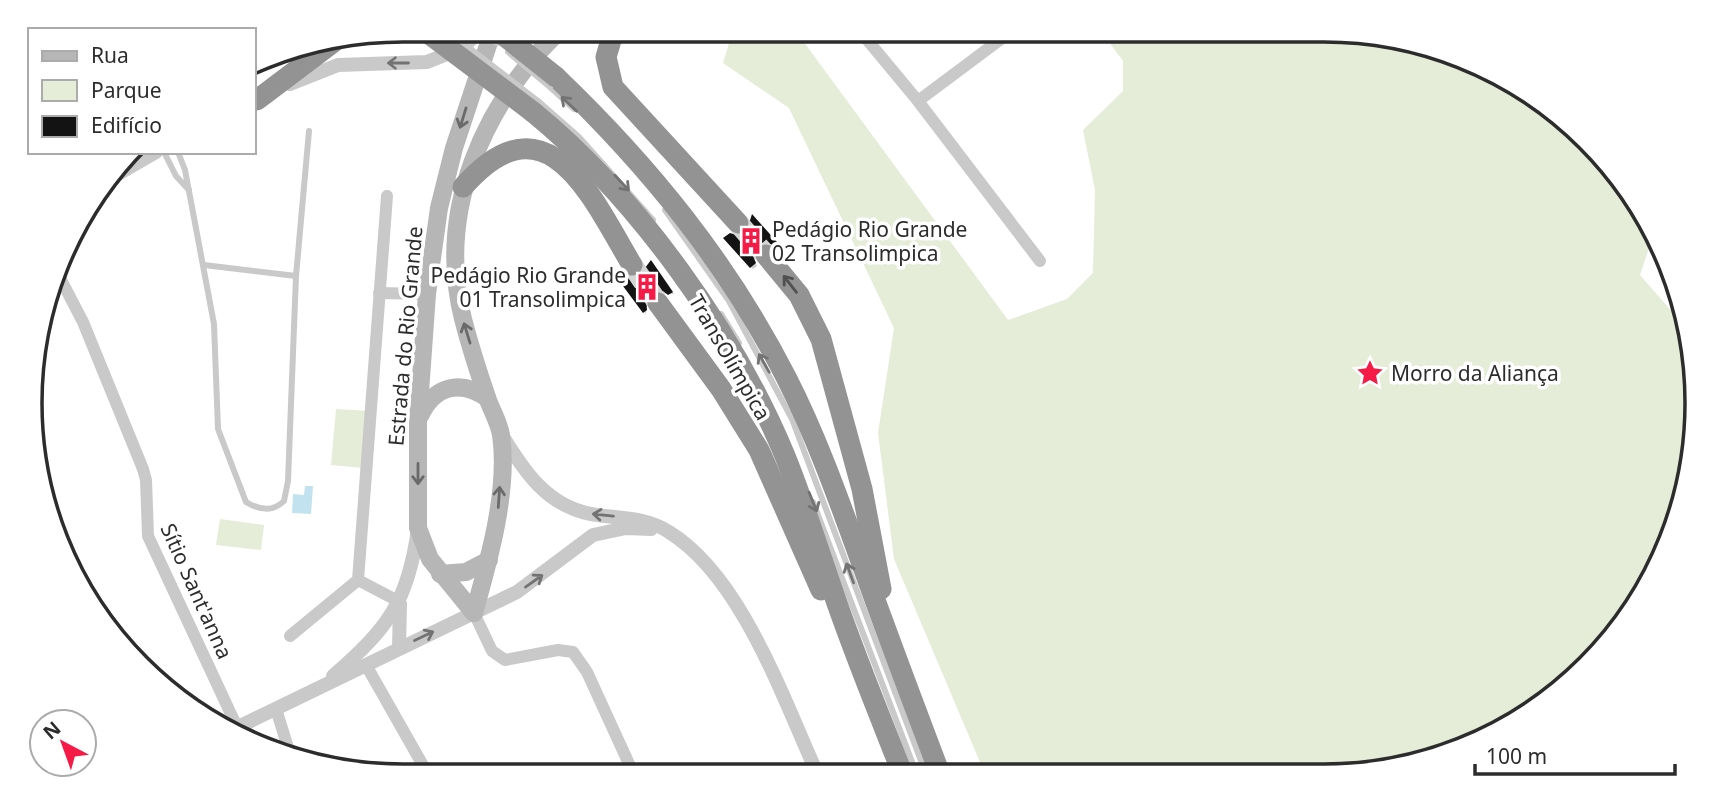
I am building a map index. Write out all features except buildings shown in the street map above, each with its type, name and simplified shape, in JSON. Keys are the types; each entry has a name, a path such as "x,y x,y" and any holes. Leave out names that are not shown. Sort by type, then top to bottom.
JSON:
{"highway":[{"name":"TransOlímpica","path":"447,42 536,107 627,204 684,279 732,354 784,454 839,609 899,764"},
{"name":"TransOlímpica","path":"508,42 607,125 660,184 759,328 788,380 830,475 936,764"},
{"path":"610,42 606,57 607,72 613,87 737,223"},
{"path":"256,99 320,52"},
{"path":"463,187 484,165 505,153 519,150 547,153 575,172 632,265"},
{"path":"766,255 799,295 821,339 872,531 884,624"},
{"path":"658,303 721,389 759,450 805,559 827,599 839,609"}],"main road":[{"name":"Estrada do Rio Grande","path":"474,613 430,559 418,528 418,420 427,294 439,208 451,160 491,42"},
{"name":"Estrada do Rio Grande","path":"474,613 489,559 499,503 501,434 487,398 456,287 456,224 463,187 487,125 549,42"},
{"path":"418,420 430,398 446,388 465,386 487,398"},
{"path":"440,574 466,572 489,559"}],"street":[{"path":"256,100 312,73 338,65 428,62 461,48 467,42"},
{"path":"869,42 918,101 1040,261"},
{"path":"918,101 997,42"},
{"path":"290,636 358,580 387,196"},
{"name":"Sítio Sant'anna","path":"63,283 83,322 143,469 146,480 148,536 231,721"},
{"path":"379,293 427,294"},
{"path":"501,434 525,472 552,497 589,513 634,518 668,531 707,561 749,627 813,764"},
{"name":"Estrada do Rio Grande","path":"319,688 376,635 401,602 418,528"},
{"path":"630,764 587,672 573,653 558,650 505,660 492,651 474,613 531,584 593,535 626,528 668,531"},
{"path":"358,580 401,602 399,648"},
{"name":"Estrada do Rio Grande","path":"241,726 474,613"},
{"path":"366,666 422,764"},
{"path":"276,709 287,745"}],"lane":[{"name":"TransOlímpica","path":"497,42 553,82 583,117"},
{"name":"TransOlímpica","path":"536,107 587,146 662,231"},
{"path":"179,154 189,190 214,324 218,429 246,502 261,509 278,507 286,498 296,276 309,131"},
{"path":"617,152 633,171"},
{"path":"165,154 176,176 189,190"},
{"name":"TransOlímpica","path":"657,200 729,301 792,419 922,764"},
{"path":"204,265 296,276"},
{"name":"TransOlímpica","path":"715,305 741,348"},
{"path":"809,491 913,764"}],"green space":[{"path":"729,42 804,42 1008,320 1067,299 1093,273 1095,190 1083,130 1123,91 1123,61 1109,42 1324,42 1371,45 1440,61 1505,90 1562,132 1610,183 1650,246 1640,275 1674,314 1684,379 1682,450 1666,519 1637,584 1595,641 1544,689 1484,727 1417,752 1371,761 1324,764 981,764 894,559 878,433 894,328 789,108 723,63"},
{"path":"336,409 369,411 364,468 331,465"},
{"path":"220,519 264,525 261,550 216,545"}],"water":[{"path":"305,486 313,486 311,514 292,513 293,494 304,495"}],"tunnel":[{"path":"738,223 766,255"},
{"path":"632,265 658,303"}],"place":[{"name":"Pedágio Rio Grande 02 Transolimpica","path":"751,241"},
{"name":"Pedágio Rio Grande 01 Transolimpica","path":"647,287"},
{"name":"Morro da Aliança","path":"1370,373"}]}
